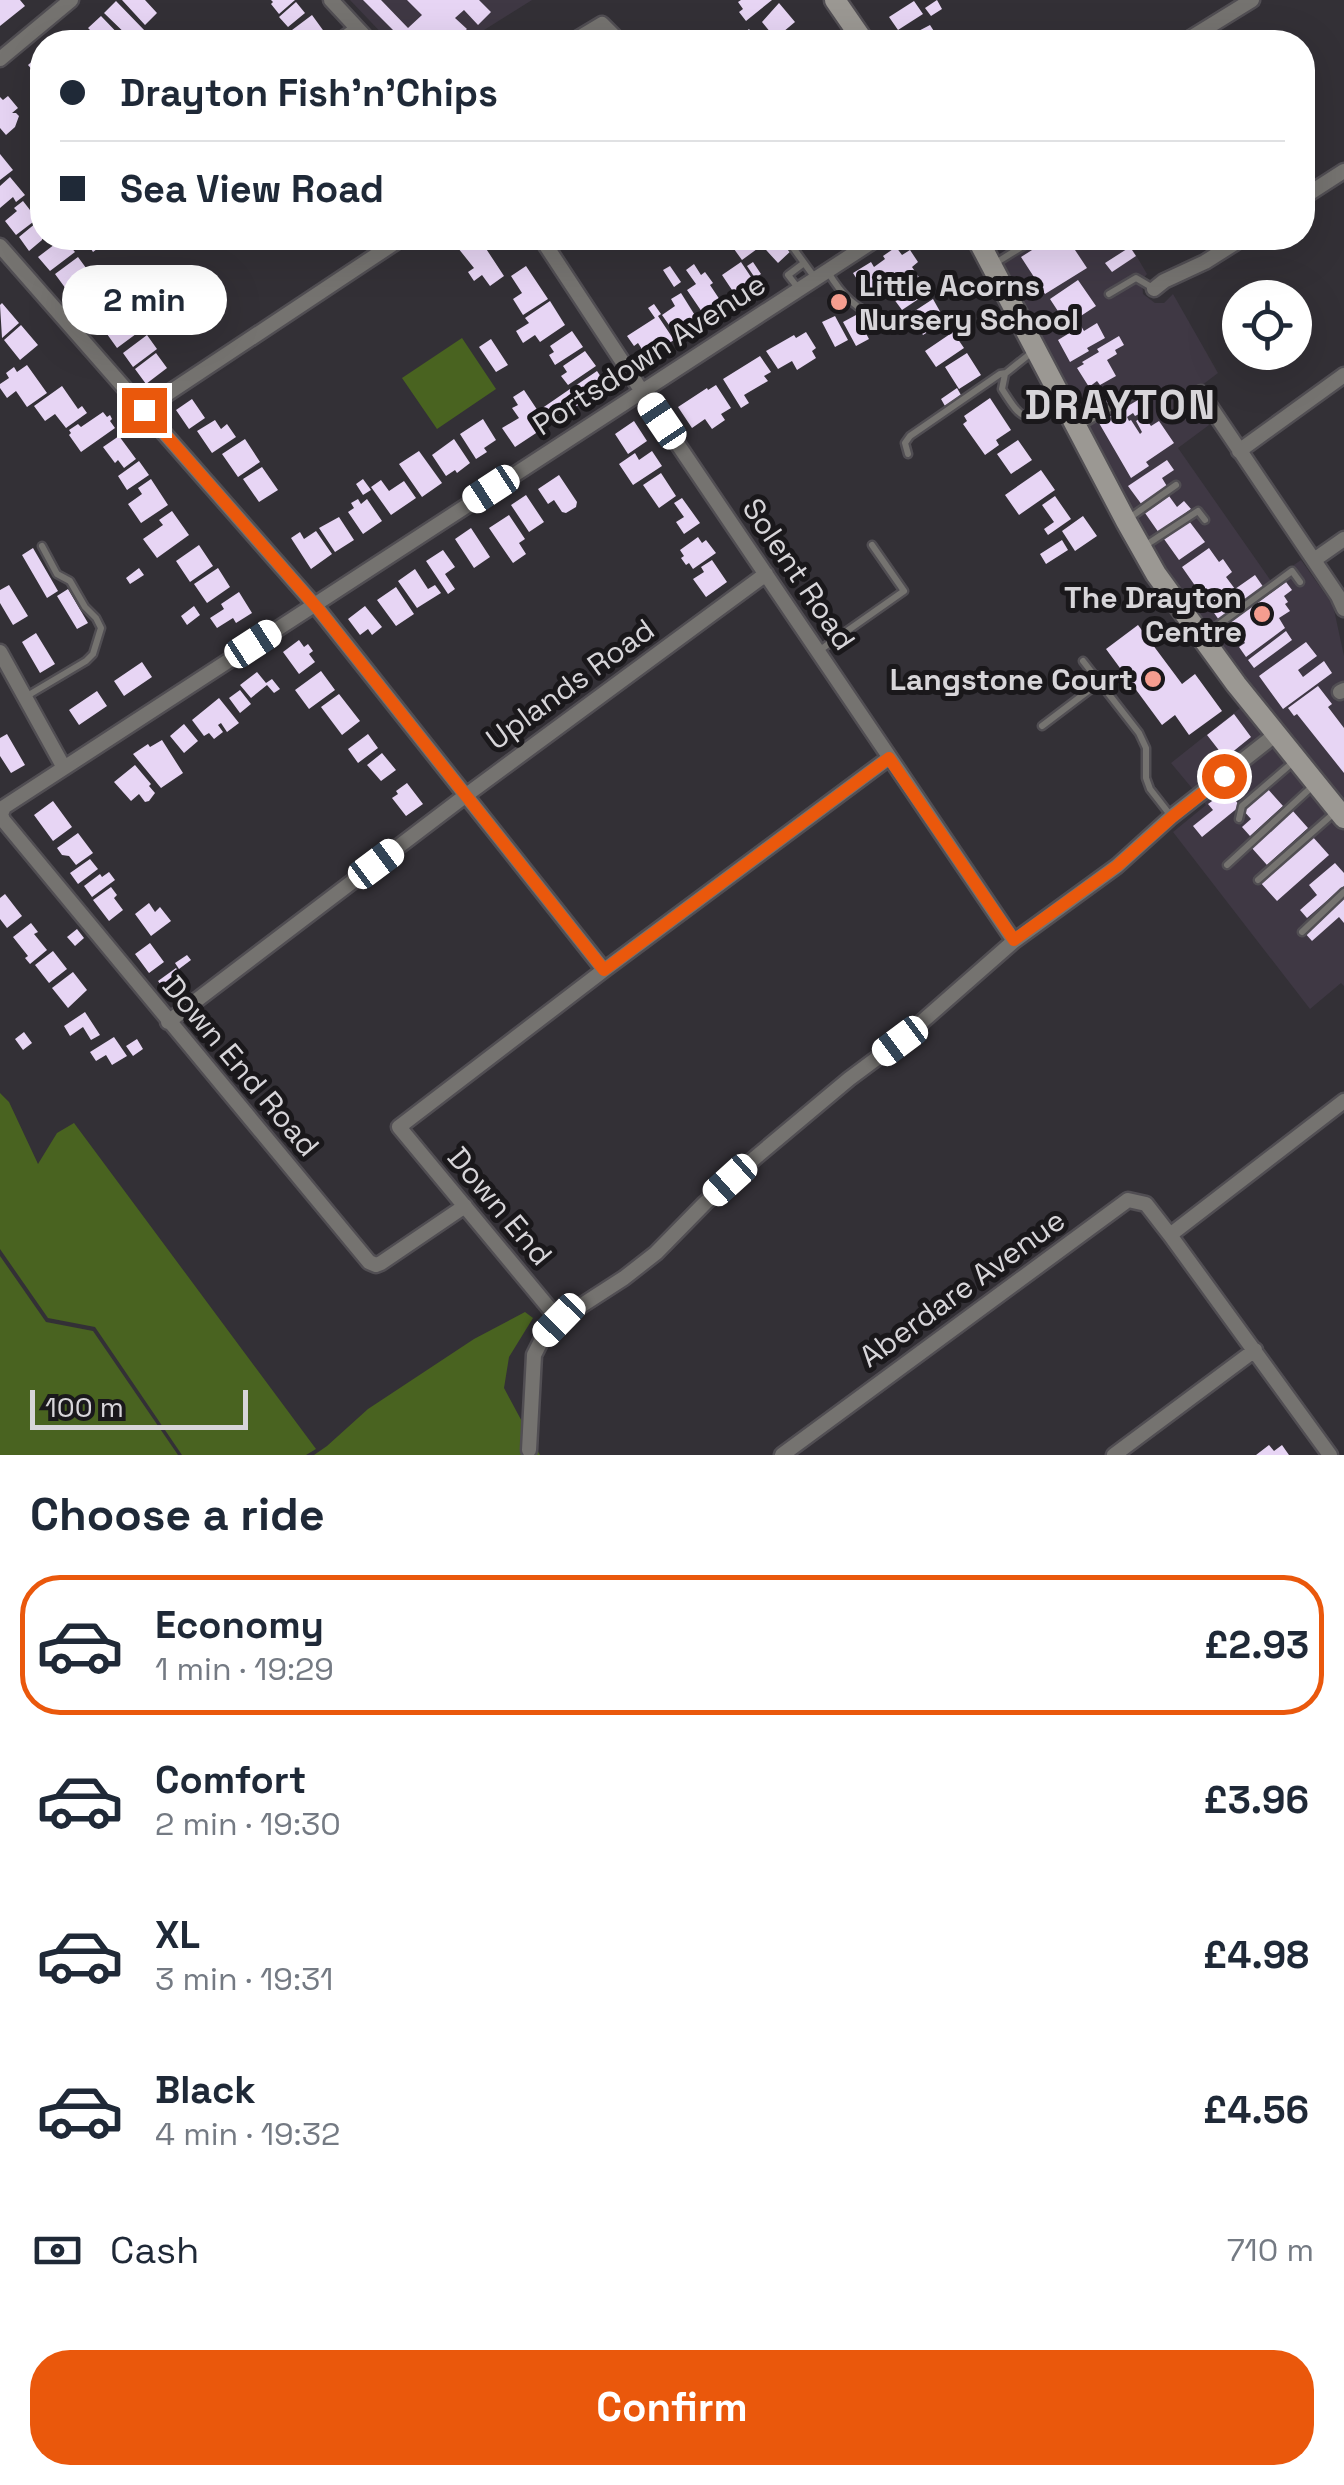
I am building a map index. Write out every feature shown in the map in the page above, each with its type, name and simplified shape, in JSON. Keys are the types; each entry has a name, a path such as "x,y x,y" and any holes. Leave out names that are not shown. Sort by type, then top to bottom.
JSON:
{"street":[{"path":"35,30 71,0"},
{"path":"331,0 358,29"},
{"path":"835,0 856,30"},
{"path":"1203,30 1252,0"},
{"path":"0,59 30,34"},
{"path":"1315,190 1344,171"},
{"path":"0,246 314,605 604,970 889,758"},
{"path":"144,410 384,250"},
{"name":"Solent Road","path":"549,250 1014,940"},
{"name":"Portsdown Avenue","path":"1,814 8,802 860,250"},
{"path":"984,250 1156,574 1201,638 1342,815"},
{"path":"1154,289 1224,250"},
{"path":"1238,451 1344,375"},
{"path":"1201,393 1344,609"},
{"path":"1314,560 1344,539"},
{"name":"Uplands Road","path":"168,1022 766,574"},
{"path":"0,652 63,766"},
{"path":"529,1452 534,1354 559,1320 656,1253 756,1157 848,1079 900,1041 1014,940 1117,866 1276,735"},
{"name":"Down End Road","path":"1,814 369,1262 376,1266 382,1263 465,1206"},
{"name":"Down End","path":"559,1320 399,1126 604,970"},
{"path":"1170,1235 1344,1101"},
{"name":"Aberdare Avenue","path":"782,1455 1128,1200 1146,1204 1330,1455"},
{"path":"1114,1455 1255,1350"}],"lane":[{"path":"794,250 804,264 857,307 882,317"},
{"path":"993,264 1016,250"},
{"path":"798,290 788,275 804,264"},
{"path":"1109,294 1136,278 1154,289"},
{"path":"908,454 905,443 910,436 1036,350"},
{"path":"1006,373 1002,389 1018,414 1027,418 1039,415 1062,399"},
{"path":"1077,428 1135,394"},
{"path":"1126,520 1176,485"},
{"path":"1142,548 1198,511 1205,520"},
{"path":"819,651 904,591 872,545"},
{"path":"26,696 94,654 101,628 70,582 57,574 42,546"},
{"path":"1201,638 1292,572 1300,582"},
{"path":"1083,661 1139,733 1146,748 1146,778 1172,817"},
{"path":"1042,726 1100,682"},
{"path":"1239,819 1242,806 1296,760"},
{"path":"1228,865 1316,783"},
{"path":"1258,880 1342,815"},
{"path":"1302,932 1344,892"}],"shaded area":[{"path":"350,0 532,0 484,30 379,30"},
{"path":"1006,250 1133,250 1147,274 1142,280 1143,294 1155,303 1164,303 1173,294 1218,373 1189,395 1209,425 1178,448 1271,581 1301,560 1333,605 1344,656 1344,986 1341,983 1310,1009 1173,832 1206,805 1171,763 1254,697 1167,575 999,254"}],"green space":[{"path":"462,338 496,389 437,429 402,378"},
{"path":"0,1093 9,1102 38,1164 57,1133 74,1123 316,1449 306,1455 182,1455 95,1327 48,1318 0,1249"},
{"path":"0,1256 46,1322 93,1331 178,1455 0,1455"},
{"path":"525,1312 533,1318 509,1357 504,1388 540,1455 314,1455 368,1409 474,1339"}],"building":[{"path":"0,0 20,0 25,6 0,26"},
{"path":"122,0 145,0 157,13 145,25"},
{"path":"271,0 295,0 279,14"},
{"path":"363,0 381,0 408,28 422,15 407,0 479,0 491,12 478,25 464,10 455,18 466,30 393,30"},
{"path":"772,0 746,21 739,12 743,9 738,2"},
{"path":"937,0 942,9 931,16 925,8"},
{"path":"116,1 144,30 122,30 104,13"},
{"path":"914,1 923,14 898,30 889,17"},
{"path":"296,2 305,13 288,27 279,17"},
{"path":"779,3 795,22 785,30 769,30 762,22"},
{"path":"312,15 323,30 292,30"},
{"path":"101,16 114,30 90,30"},
{"path":"8,96 18,108 12,113 19,116 6,135 0,128 0,97 3,100"},
{"path":"0,154 13,170 0,180"},
{"path":"10,177 25,195 16,202 13,197 0,208 0,186"},
{"path":"23,201 30,210 30,224 16,235 5,221 17,211 14,208"},
{"path":"30,228 29,251 19,237"},
{"path":"47,250 75,252 50,271 38,257"},
{"path":"460,250 487,250 504,276 490,286 482,275 474,281 468,272 474,268"},
{"path":"735,250 756,250 742,260"},
{"path":"766,250 792,250 778,263"},
{"path":"892,250 902,255 910,250 918,262 912,267 929,292 902,310 882,283 866,293 853,273 871,262 874,267 885,259 883,256"},
{"path":"1032,250 1075,250 1087,268 1045,294 1021,257"},
{"path":"1125,250 1132,250 1136,256 1112,272 1105,263"},
{"path":"78,257 89,272 66,289 55,274"},
{"path":"741,262 753,280 734,293 722,275"},
{"path":"753,262 761,274 755,278 747,266"},
{"path":"694,264 713,283 710,285 720,300 702,312 687,290 696,284 686,270"},
{"path":"526,266 548,299 523,315 513,299 522,293 511,276"},
{"path":"670,266 681,282 674,287 663,270"},
{"path":"97,272 111,291 95,303 92,298 81,307 69,293"},
{"path":"1078,280 1096,306 1067,325 1050,299"},
{"path":"681,293 696,317 674,332 662,315 675,306 671,299"},
{"path":"112,299 122,313 100,330 89,316"},
{"path":"933,299 942,315 930,322 934,328 923,335 910,314"},
{"path":"550,301 565,325 540,342 535,335 523,343 516,331 529,323 525,318"},
{"path":"654,304 674,340 647,357 638,343 634,346 627,336 655,318 648,308"},
{"path":"0,305 19,323 2,338"},
{"path":"856,315 869,339 856,346 843,322"},
{"path":"835,316 848,340 835,347 822,322"},
{"path":"129,317 140,331 117,348 107,334"},
{"path":"1097,323 1105,338 1070,362 1058,340 1081,326 1084,331"},
{"path":"21,325 38,345 20,360 4,340"},
{"path":"572,331 583,347 555,365 549,355 554,352 550,346"},
{"path":"806,332 816,348 812,351 816,358 797,370 792,361 778,369 766,351"},
{"path":"953,332 964,348 936,367 925,351"},
{"path":"147,335 157,349 133,367 123,353"},
{"path":"1119,336 1124,345 1107,360 1116,376 1089,387 1077,368"},
{"path":"491,339 508,365 496,372 479,347"},
{"path":"585,351 596,366 568,385 561,376 567,372 563,366"},
{"path":"156,353 167,368 146,384 135,369"},
{"path":"967,353 981,375 959,389 945,367"},
{"path":"760,356 771,372 764,376 768,381 744,395 749,403 741,408 723,379"},
{"path":"27,365 47,393 27,407 16,391 7,398 0,384 9,378 6,373 14,367 17,372"},
{"path":"597,371 607,386 582,403 572,388"},
{"path":"716,385 731,408 721,414 725,420 712,429 705,419 692,428 678,407"},
{"path":"62,386 78,409 82,406 87,413 66,428 55,414 45,421 34,406"},
{"path":"957,388 961,395 945,406 941,399"},
{"path":"570,389 580,404 515,447 502,428 519,418 512,408 518,405 513,397 524,390 538,411"},
{"path":"1102,389 1109,403 1094,411 1086,398"},
{"path":"990,398 1011,430 996,440 999,445 985,455 963,424 967,421 964,416"},
{"path":"192,399 205,418 189,429 176,410"},
{"path":"1138,400 1145,411 1135,416 1133,413 1127,417 1129,421 1140,434 1136,421 1144,416 1151,426 1159,421 1174,443 1131,478 1099,423"},
{"path":"103,412 107,417 110,415 115,428 81,452 69,430"},
{"path":"483,419 496,440 476,459 460,434"},
{"path":"215,420 221,429 227,424 236,437 212,453 197,431"},
{"path":"634,421 647,441 628,454 615,434"},
{"path":"119,436 136,459 124,468 103,447"},
{"path":"245,439 260,462 238,477 222,454"},
{"path":"454,439 470,463 446,476 432,455"},
{"path":"1018,440 1032,460 1011,474 997,454"},
{"path":"419,451 442,483 422,497 399,464"},
{"path":"652,451 662,466 633,485 619,464 635,453 639,460"},
{"path":"1167,460 1174,470 1162,478 1168,488 1142,505 1128,486"},
{"path":"139,461 149,475 127,490 118,476"},
{"path":"262,467 278,490 259,502 243,479"},
{"path":"1041,470 1055,490 1019,515 1005,495"},
{"path":"661,473 676,496 659,508 643,485"},
{"path":"559,475 577,502 566,513 554,500 548,504 538,489"},
{"path":"151,479 168,505 141,523 128,504 142,494 138,488"},
{"path":"363,479 371,490 363,495 356,484"},
{"path":"381,480 389,491 404,481 416,498 391,515 371,487"},
{"path":"526,495 544,522 529,532 511,505"},
{"path":"1055,496 1071,519 1048,535 1044,529 1054,522 1042,505"},
{"path":"1169,496 1177,507 1184,501 1191,509 1159,533 1145,513"},
{"path":"682,498 700,523 684,534 676,522 684,517 674,503"},
{"path":"358,499 361,504 367,499 382,521 363,534 348,512 354,508 351,503"},
{"path":"172,511 189,535 157,558 143,539 163,525 159,520"},
{"path":"509,515 525,539 519,543 526,554 513,563 489,528"},
{"path":"1083,516 1097,536 1075,551 1062,531"},
{"path":"339,517 354,540 335,552 319,528"},
{"path":"1189,521 1205,542 1179,560 1164,539"},
{"path":"471,528 490,557 474,568 455,539"},
{"path":"316,531 332,554 311,569 291,538 300,532 304,539"},
{"path":"698,537 702,543 706,540 716,553 693,569 681,558 684,556 680,550"},
{"path":"1062,540 1068,550 1046,564 1040,554"},
{"path":"199,545 213,566 190,582 176,561"},
{"path":"33,548 58,591 47,598 22,555"},
{"path":"1209,548 1232,572 1226,577 1235,589 1255,575 1264,588 1219,620 1182,567"},
{"path":"443,550 455,567 445,574 455,589 448,594 426,561"},
{"path":"712,560 727,582 706,597 693,579"},
{"path":"139,568 144,575 130,584 126,578"},
{"path":"218,568 230,587 207,603 194,584"},
{"path":"415,569 428,589 435,585 441,593 417,608 398,581"},
{"name":"The Drayton Centre","path":"1286,582 1292,590 1284,596 1290,611 1279,618 1285,628 1246,657 1239,647 1245,643 1241,637 1236,641 1225,626"},
{"path":"9,585 28,616 13,625 0,603 0,590"},
{"path":"396,587 414,614 396,626 377,600"},
{"path":"68,589 88,623 77,629 57,596"},
{"path":"239,592 252,613 217,628 210,618 224,609 221,604"},
{"path":"194,606 200,615 187,625 181,616"},
{"path":"365,606 382,627 372,635 368,629 360,635 348,619"},
{"name":"Langstone Court","path":"1138,625 1182,684 1195,674 1222,711 1189,735 1175,715 1162,725 1106,649"},
{"path":"1286,631 1292,640 1254,668 1248,660"},
{"path":"36,633 55,664 40,673 22,642"},
{"path":"299,640 304,647 308,644 315,662 299,674 283,652"},
{"path":"1306,642 1317,656 1298,670 1303,677 1324,661 1332,673 1283,709 1259,676"},
{"path":"142,662 152,677 124,696 114,681"},
{"path":"321,671 335,690 309,709 295,690"},
{"path":"257,672 266,683 272,679 280,689 274,693 267,685 251,698 240,685"},
{"path":"1318,686 1344,728 1344,773 1288,708"},
{"path":"240,690 251,704 240,713 229,698"},
{"path":"97,691 107,706 79,725 69,710"},
{"path":"339,694 360,721 342,735 321,707"},
{"path":"219,698 239,723 227,732 221,723 218,725 223,732 214,739 209,733 204,736 192,720"},
{"path":"1234,714 1251,737 1225,758 1207,735"},
{"path":"184,724 198,741 184,753 170,736"},
{"path":"7,734 25,765 11,773 0,756 0,738"},
{"path":"368,734 378,748 358,763 348,749"},
{"path":"162,740 183,773 161,788 133,754"},
{"path":"382,753 396,770 381,781 367,765"},
{"path":"135,765 155,793 149,801 145,802 139,794 131,801 114,782"},
{"path":"1241,780 1249,789 1235,800 1240,806 1202,837 1193,826 1213,810 1208,804"},
{"path":"407,783 423,804 406,816 392,798"},
{"path":"1267,788 1283,806 1250,836 1242,827 1251,819 1243,810"},
{"path":"53,801 72,827 53,841 34,815"},
{"path":"1292,810 1308,828 1267,865 1251,847"},
{"path":"78,833 93,853 76,865 57,848"},
{"path":"1312,836 1329,855 1277,901 1260,882"},
{"path":"90,859 98,869 78,884 70,873"},
{"path":"1335,863 1344,873 1344,886 1307,918 1300,910 1317,895 1309,885"},
{"path":"109,872 115,880 92,897 84,886"},
{"path":"111,887 123,910 109,921 93,900"},
{"path":"5,894 22,916 7,928 0,919 0,898"},
{"path":"1344,896 1344,923 1339,917 1312,941 1304,932"},
{"path":"149,903 155,912 160,907 171,921 151,936 135,914"},
{"path":"31,923 38,932 34,934 47,950 30,964 13,937"},
{"path":"77,929 84,938 75,946 67,937"},
{"path":"150,943 164,962 149,973 135,954"},
{"path":"53,951 67,969 49,983 35,965"},
{"path":"187,955 191,960 179,969 175,963"},
{"path":"176,968 190,987 172,1000 158,981"},
{"path":"73,972 87,990 68,1008 52,988"},
{"path":"85,1012 100,1035 91,1040 83,1027 70,1036 64,1026"},
{"path":"24,1032 32,1043 23,1050 15,1039"},
{"path":"114,1037 127,1056 112,1065 106,1055 96,1061 90,1052"},
{"path":"137,1039 143,1049 133,1056 126,1046"},
{"path":"1269,1445 1274,1451 1282,1445 1289,1455 1256,1455"}],"place":[{"name":"Little Acorns Nursery School","path":"839,302"},
{"name":"The Drayton Centre","path":"1262,614"},
{"name":"Langstone Court","path":"1153,679"}],"district":[{"name":"DRAYTON","path":"1121,405"}],"route":[{"path":"144,410 319,610 604,970 889,758 1014,940 1117,866 1224,776"}]}
